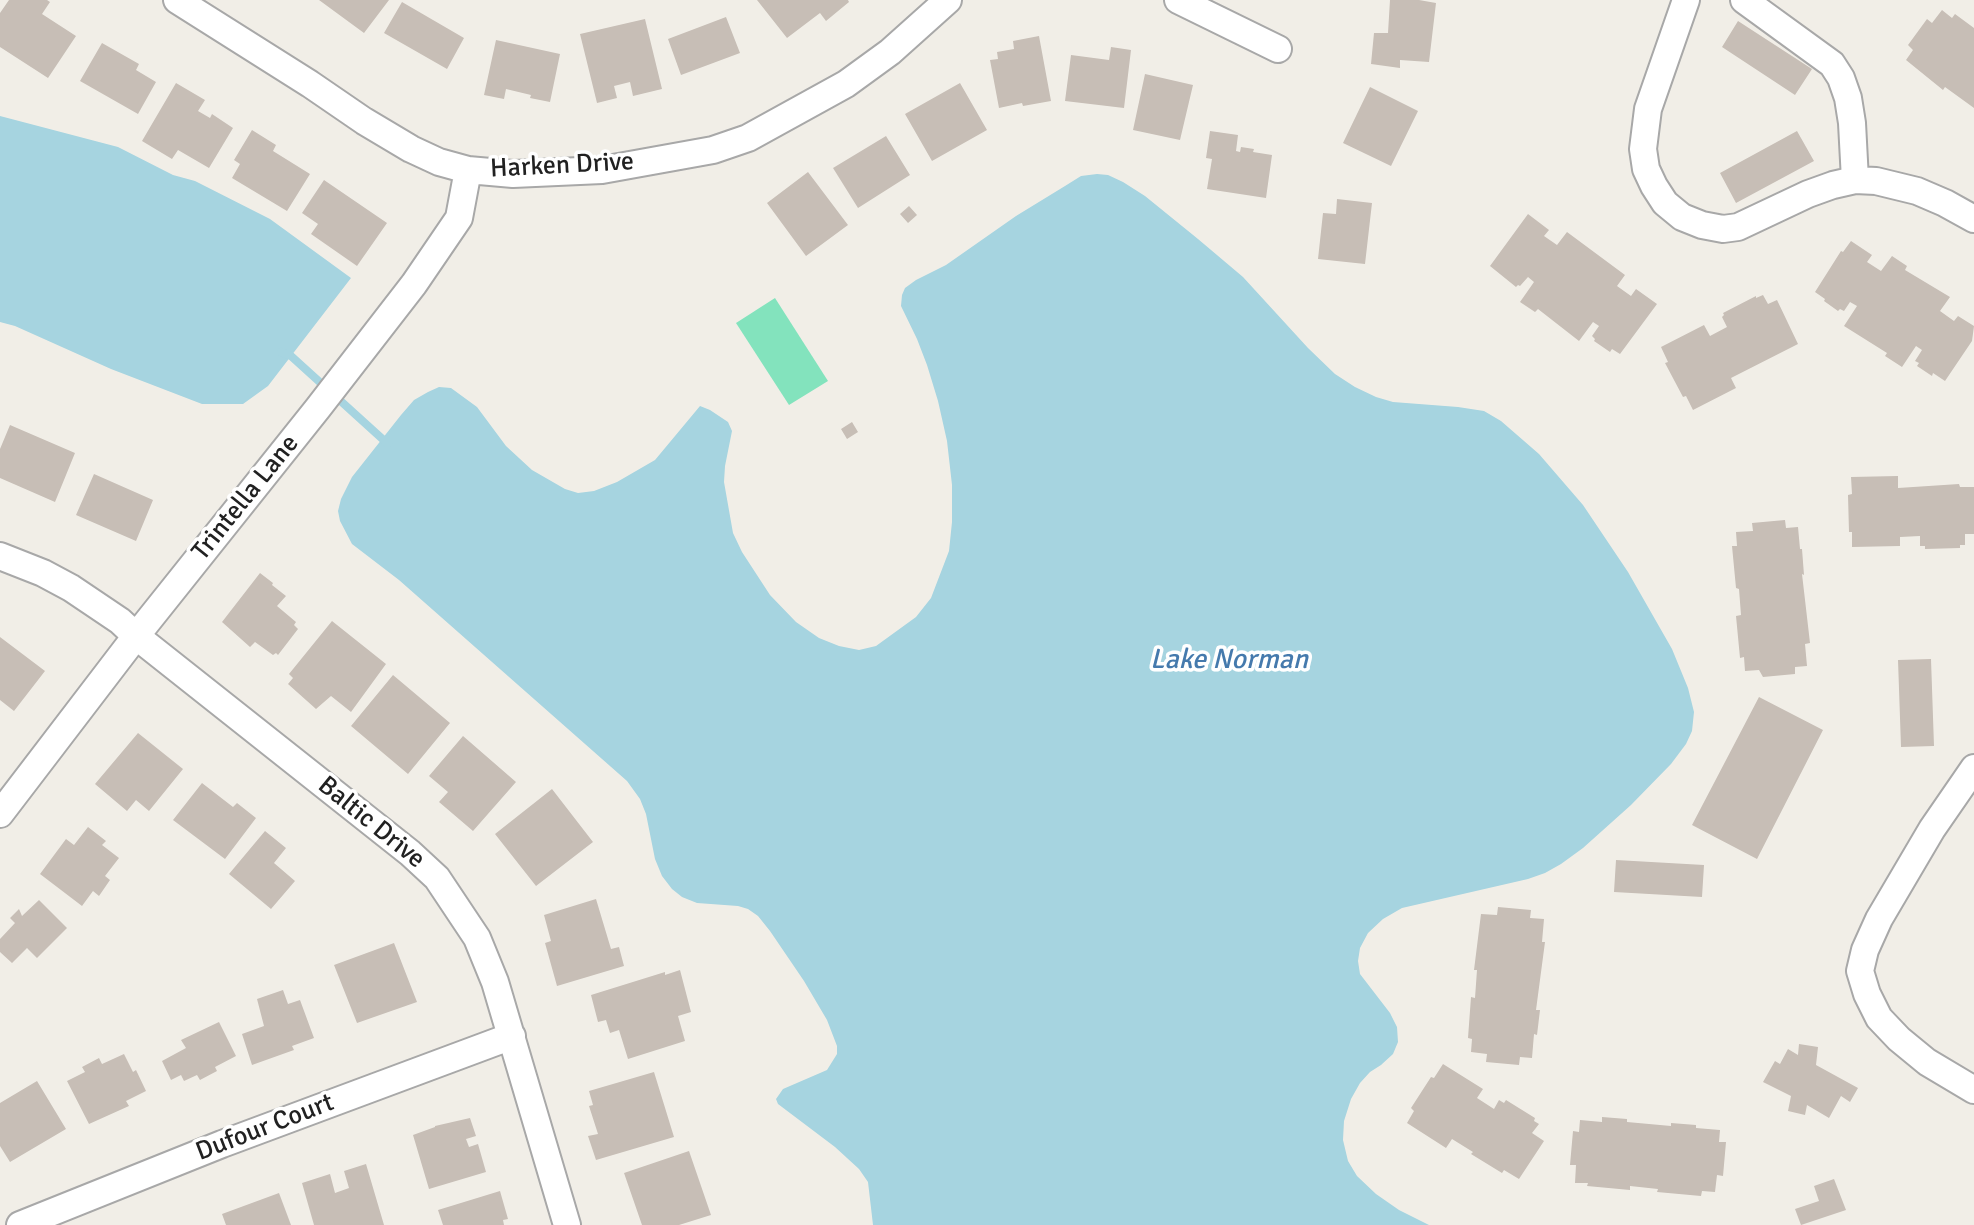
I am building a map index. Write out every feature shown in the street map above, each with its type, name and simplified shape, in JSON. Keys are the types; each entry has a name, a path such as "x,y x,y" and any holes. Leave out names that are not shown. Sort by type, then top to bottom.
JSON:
{"street":[{"name":"Harken Drive","path":"177,0 411,149 439,162 468,170 513,174 602,170 713,150 748,138 846,84 890,52 948,0"},
{"path":"1178,0 1278,49"},
{"path":"1686,0 1648,108 1643,149 1646,169 1654,186 1665,203 1682,217 1702,225 1723,229 1738,228 1808,194 1855,180 1876,181 1917,191 1974,219"},
{"path":"1744,0 1832,64 1841,78 1848,98 1852,124 1855,180"},
{"name":"Trintella Lane","path":"0,814 136,636 414,284 459,218 468,170"},
{"name":"Baltic Drive","path":"0,556 43,573 71,588 120,621 410,853 437,878 477,938 495,982 567,1225"},
{"path":"1974,768 1932,829 1879,919 1865,950 1860,971 1867,994 1879,1018 1899,1040 1927,1062 1974,1090"},
{"name":"Dufour Court","path":"20,1225 222,1144 512,1035"}],"green space":[{"path":"775,298 828,381 789,405 736,323"}],"water":[{"path":"0,116 118,147 173,175 195,181 270,219 351,278 268,386 243,404 202,404 0,322"},
{"name":"Lake Norman","path":"1108,175 1145,196 1198,239 1243,277 1335,374 1355,387 1393,402 1484,411 1501,421 1539,454 1583,505 1628,572 1672,649 1688,688 1694,712 1692,731 1686,744 1671,764 1631,805 1583,848 1561,864 1528,879 1402,908 1383,919 1368,933 1360,948 1360,974 1390,1013 1397,1027 1398,1042 1393,1054 1370,1072 1351,1099 1344,1121 1343,1140 1348,1161 1357,1176 1376,1194 1399,1210 1429,1225 873,1225 868,1182 859,1169 835,1147 778,1104 776,1099 783,1089 827,1070 837,1054 837,1046 827,1020 770,931 758,916 748,909 697,903 672,889 662,876 655,859 646,814 640,799 627,781 399,580 352,544 340,521 338,511 341,499 352,477 414,400 439,387 451,388 477,407 506,446 532,470 565,489 578,493 594,491 617,482 655,460 700,406 728,422 732,431 724,482 733,533 770,595 796,622 819,638 859,650 876,646 916,617 931,598 949,551 952,522 952,485 947,441 927,365 901,306 905,288 946,265 1016,216 1081,176"}],"building":[{"path":"9,0 47,0 50,2 42,14 76,36 48,78 0,47 0,13"},
{"path":"319,0 389,0 364,33"},
{"path":"757,0 849,2 826,21 820,13 787,38"},
{"path":"1390,0 1436,3 1429,62 1400,60 1400,68 1371,64 1374,33 1388,33"},
{"path":"402,2 464,38 447,69 384,33"},
{"path":"1942,10 1952,18 1955,14 1974,28 1974,108 1945,87 1943,90 1906,60 1913,50 1908,45 1927,19 1932,23"},
{"path":"726,17 740,53 681,75 668,39"},
{"path":"645,19 662,89 633,96 630,82 614,86 617,98 597,103 580,34"},
{"path":"1738,21 1812,69 1795,95 1722,47"},
{"path":"1039,36 1051,101 999,108 990,60 998,59 997,52 1014,49 1013,41"},
{"path":"496,40 560,54 550,102 506,89 504,99 484,95"},
{"path":"102,43 139,64 136,70 156,82 138,114 80,81"},
{"path":"1111,47 1131,50 1124,108 1065,101 1071,55 1109,60"},
{"path":"1145,74 1193,85 1180,140 1133,130"},
{"path":"176,83 205,100 198,111 210,118 212,114 233,128 209,168 178,150 172,159 142,141"},
{"path":"960,83 987,130 932,161 905,114"},
{"path":"1370,87 1418,111 1391,166 1343,143"},
{"path":"252,130 276,145 273,151 310,174 287,211 232,178 240,164 234,160"},
{"path":"1210,131 1238,135 1236,151 1240,152 1241,147 1272,155 1266,198 1207,189 1212,159 1206,158"},
{"path":"1797,131 1814,161 1736,203 1720,173"},
{"path":"886,136 910,175 858,208 833,168"},
{"path":"808,172 848,225 806,256 767,203"},
{"path":"324,180 387,223 357,266 311,234 318,224 302,213"},
{"path":"1337,199 1372,203 1365,264 1318,259 1323,213 1336,214"},
{"path":"909,206 917,215 908,223 900,214"},
{"path":"1528,214 1549,230 1544,236 1557,245 1567,232 1625,275 1617,286 1631,296 1636,289 1657,304 1620,354 1612,349 1610,352 1594,341 1592,336 1599,326 1593,322 1579,341 1538,309 1535,312 1520,302 1534,282 1528,277 1516,287 1490,266"},
{"path":"1851,241 1872,255 1867,262 1881,271 1892,256 1907,266 1905,270 1950,297 1940,311 1954,321 1958,316 1974,326 1972,341 1945,381 1917,366 1919,363 1915,361 1922,350 1916,346 1902,367 1885,356 1887,353 1844,326 1857,306 1850,302 1844,311 1838,311 1815,292 1841,251 1843,252"},
{"path":"1763,295 1768,304 1777,300 1798,344 1731,378 1736,388 1693,410 1665,363 1668,362 1661,347 1704,325 1710,336 1727,327 1723,313"},
{"path":"852,422 858,432 847,439 841,429"},
{"path":"10,425 75,453 55,502 0,478 0,449"},
{"path":"94,474 153,500 136,541 76,515"},
{"path":"1898,476 1898,488 1959,484 1960,487 1974,487 1974,534 1965,534 1965,545 1960,545 1960,548 1925,549 1925,546 1920,546 1920,536 1900,537 1900,546 1852,547 1848,495 1852,494 1851,477"},
{"path":"1785,520 1786,528 1798,527 1802,549 1804,575 1802,574 1810,643 1805,644 1807,666 1795,667 1795,674 1763,677 1759,670 1745,671 1744,657 1740,658 1736,616 1741,615 1732,546 1737,546 1736,532 1753,531 1752,523"},
{"path":"260,573 286,596 277,606 296,622 294,625 298,629 278,655 273,655 255,642 250,647 222,622"},
{"path":"332,621 386,664 351,712 331,696 316,709 288,684 293,678 289,674"},
{"path":"0,637 45,671 14,711 0,700"},
{"path":"1931,659 1934,746 1901,747 1898,660"},
{"path":"393,675 450,723 408,774 351,726"},
{"path":"1759,697 1823,730 1757,859 1692,825"},
{"path":"138,733 183,769 149,811 136,800 127,811 95,784"},
{"path":"463,736 516,782 473,831 439,802 448,792 429,776"},
{"path":"202,783 233,807 237,803 256,818 225,859 173,820"},
{"path":"552,789 593,842 536,886 495,834"},
{"path":"88,827 106,841 102,845 119,858 105,876 110,880 99,896 93,891 82,906 40,874 66,839 74,845"},
{"path":"265,831 286,848 274,863 295,881 271,909 229,874"},
{"path":"1616,860 1704,865 1702,897 1614,892"},
{"path":"596,899 611,949 619,947 624,966 557,986 545,943 551,941 544,915"},
{"path":"39,900 67,928 37,958 27,948 12,963 0,952 0,939 15,923 10,918 19,909 22,916"},
{"path":"1498,907 1531,910 1530,918 1544,919 1542,942 1545,942 1536,1010 1540,1010 1537,1035 1534,1034 1532,1058 1520,1057 1519,1065 1486,1062 1487,1054 1471,1052 1472,1039 1468,1038 1471,997 1475,998 1477,970 1474,970 1481,914 1497,915"},
{"path":"394,943 417,1002 357,1023 334,965"},
{"path":"680,970 691,1012 678,1016 685,1041 628,1059 619,1030 610,1033 606,1020 598,1022 591,995 665,972 665,975"},
{"path":"283,990 288,1004 300,1000 314,1038 292,1046 294,1050 252,1065 242,1034 264,1026 257,999"},
{"path":"219,1022 236,1056 215,1067 217,1071 200,1080 197,1075 184,1081 181,1075 171,1080 162,1061 186,1048 181,1040"},
{"path":"1799,1044 1818,1047 1816,1065 1858,1088 1850,1102 1841,1096 1829,1118 1807,1105 1805,1115 1788,1111 1791,1096 1763,1082 1775,1061 1780,1064 1788,1049 1798,1055"},
{"path":"124,1054 133,1072 136,1070 146,1091 126,1101 129,1106 89,1124 67,1081 85,1072 82,1067 99,1058 102,1064"},
{"path":"1443,1064 1483,1089 1477,1098 1494,1109 1499,1100 1504,1103 1506,1100 1535,1118 1534,1121 1539,1124 1532,1133 1544,1141 1519,1179 1504,1170 1502,1173 1452,1139 1446,1148 1407,1123 1414,1111 1411,1108"},
{"path":"654,1072 674,1137 596,1160 588,1136 598,1134 589,1106 593,1105 589,1091"},
{"path":"37,1081 66,1129 10,1162 0,1146 0,1103"},
{"path":"1602,1117 1671,1126 1671,1123 1696,1125 1696,1128 1720,1130 1719,1142 1726,1142 1723,1176 1717,1175 1715,1192 1702,1191 1701,1196 1657,1192 1658,1189 1630,1186 1630,1190 1575,1183 1576,1165 1570,1165 1573,1131 1579,1132 1580,1120 1602,1122"},
{"path":"470,1118 476,1136 466,1139 469,1147 478,1144 486,1172 429,1189 413,1135 435,1126"},
{"path":"689,1151 711,1215 679,1225 642,1225 624,1173"},
{"path":"366,1164 384,1225 314,1225 302,1183 330,1174 335,1193 349,1188 344,1171"},
{"path":"1834,1179 1846,1210 1801,1225 1795,1209 1819,1201 1814,1186"},
{"path":"500,1191 508,1219 503,1220 504,1225 443,1225 438,1210"},
{"path":"279,1193 291,1225 226,1225 222,1214"}],"waterway":[{"path":"281,352 291,356 388,444"}]}
